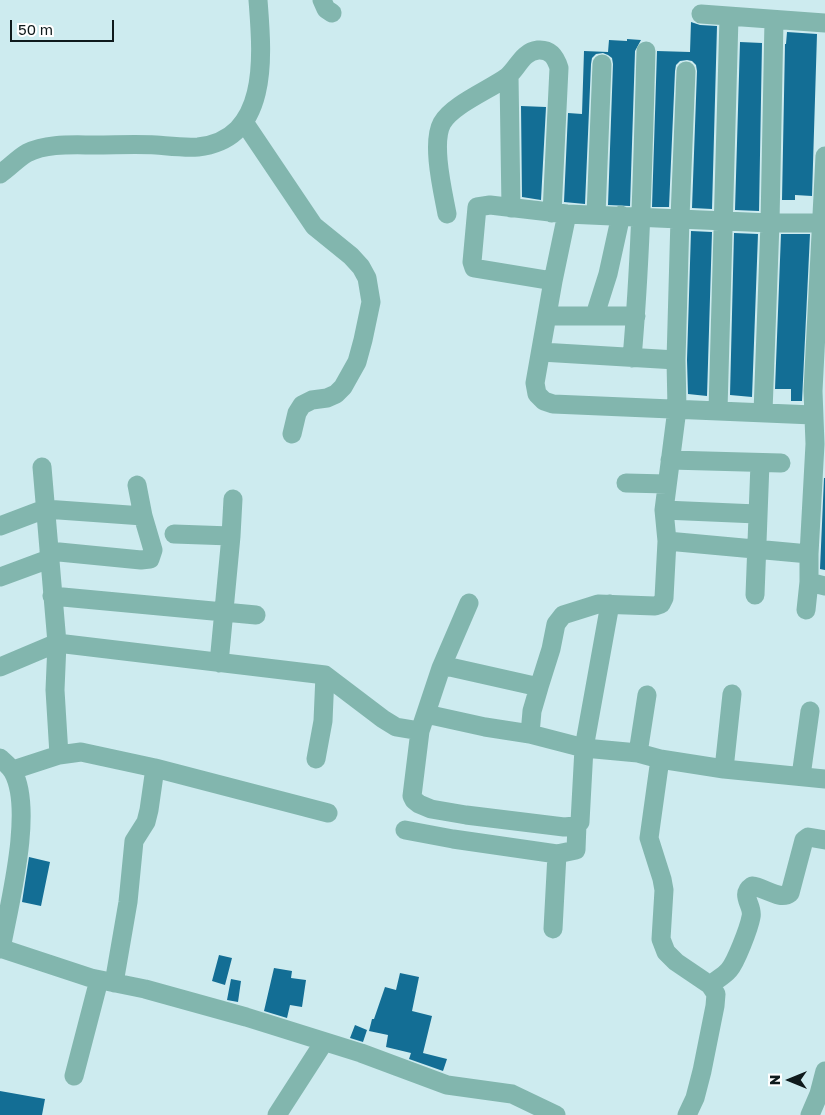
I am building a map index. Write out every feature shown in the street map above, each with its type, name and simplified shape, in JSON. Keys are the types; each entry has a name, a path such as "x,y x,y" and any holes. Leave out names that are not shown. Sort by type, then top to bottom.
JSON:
{"street":[{"path":"0,174 27,153 48,147 70,144 197,147 215,143 232,134 244,122 252,108 258,86 262,48 258,0"},
{"path":"701,14 825,23"},
{"path":"718,410 729,17"},
{"path":"763,412 770,222 774,20"},
{"path":"447,214 440,178 437,137 441,124 449,113 508,76 525,56 538,50 549,52 556,58 559,68 559,214 553,281 541,352 536,370 535,383 537,394 553,404 817,413"},
{"path":"632,358 641,217 646,51"},
{"path":"596,215 602,64"},
{"path":"530,734 532,711 551,650 556,624 560,618 570,612 598,604 655,606 661,604 664,590 667,541 664,510 666,484 677,409 676,360 686,71"},
{"path":"508,76 511,208"},
{"path":"244,122 314,226 351,256 361,267 367,278 371,302 357,362 343,387 336,394 327,398 312,400 302,405 297,413 292,434"},
{"path":"806,610 817,584 809,554 820,444 817,413 825,156"},
{"path":"553,281 474,268 476,208 484,205 559,214 823,223"},
{"path":"595,315 608,274 622,215"},
{"path":"547,316 636,316"},
{"path":"541,352 676,360"},
{"path":"670,460 781,463"},
{"path":"754,596 760,462"},
{"path":"42,467 57,644 55,690 59,755"},
{"path":"626,483 666,484"},
{"path":"0,577 49,555 150,559 152,550 143,516 138,485"},
{"path":"219,663 233,499"},
{"path":"0,526 45,509 143,516"},
{"path":"664,510 757,514"},
{"path":"174,534 231,536"},
{"path":"667,541 809,554"},
{"path":"52,596 256,615"},
{"path":"468,604 441,668 420,731 412,796 419,804 432,809 466,815 564,827 577,824"},
{"path":"405,830 557,854 576,850 577,824 580,822 584,748 610,604"},
{"path":"0,667 57,644 325,675 383,720 396,727 420,731"},
{"path":"441,668 450,667 539,687"},
{"path":"316,759 323,721 325,675"},
{"path":"638,753 647,694"},
{"path":"724,769 732,694"},
{"path":"801,776 810,712"},
{"path":"426,714 485,727 530,734 584,748 638,753 660,759 724,769 825,779"},
{"path":"328,813 155,768 81,752 6,764 19,787 22,815 20,845 1,949 60,969 145,989 246,1017 447,1085 512,1094 556,1115"},
{"path":"660,759 649,838 664,890 661,939 666,952 676,962 710,985 716,994 695,1098 687,1115"},
{"path":"74,1076 106,981 128,902 134,841 146,822 155,768"},
{"path":"710,985 725,974 733,965 752,915 746,895 749,888 759,886 786,896 790,893 804,840 808,837 825,840"},
{"path":"553,929 557,854"},
{"path":"277,1115 324,1042"},
{"path":"810,1115 820,1094 825,1071"}],"building":[{"path":"691,22 700,25 717,26 712,209 692,208 697,71 696,65 692,61 687,60 680,61 676,65 675,71 669,207 652,207 657,51 690,52"},
{"path":"787,32 817,34 812,196 795,195 795,200 782,200 785,44"},
{"path":"627,39 641,40 635,51 630,206 608,205 613,64 612,58 603,53 596,54 592,58 591,64 585,204 564,202 568,113 582,114 584,51 608,52 609,40 627,41"},
{"path":"740,42 762,43 759,211 735,210"},
{"path":"521,106 546,107 541,200 522,197"},
{"path":"691,231 712,232 707,396 688,394 687,360"},
{"path":"734,233 758,234 752,397 730,395"},
{"path":"781,234 810,234 802,401 791,401 791,389 775,389"},
{"path":"825,478 825,570 820,569"},
{"path":"29,857 50,862 41,906 22,902"},
{"path":"219,955 232,958 225,985 212,981"},
{"path":"274,968 292,971 291,978 306,980 302,1007 290,1005 287,1018 264,1011"},
{"path":"400,973 419,977 412,1011 432,1016 423,1053 447,1059 443,1071 409,1059 411,1053 386,1047 388,1035 369,1031 385,987 396,990"},
{"path":"231,979 241,981 238,1002 227,1000"},
{"path":"355,1025 367,1030 363,1042 350,1038"},
{"path":"0,1091 45,1099 42,1115 0,1115"}]}
